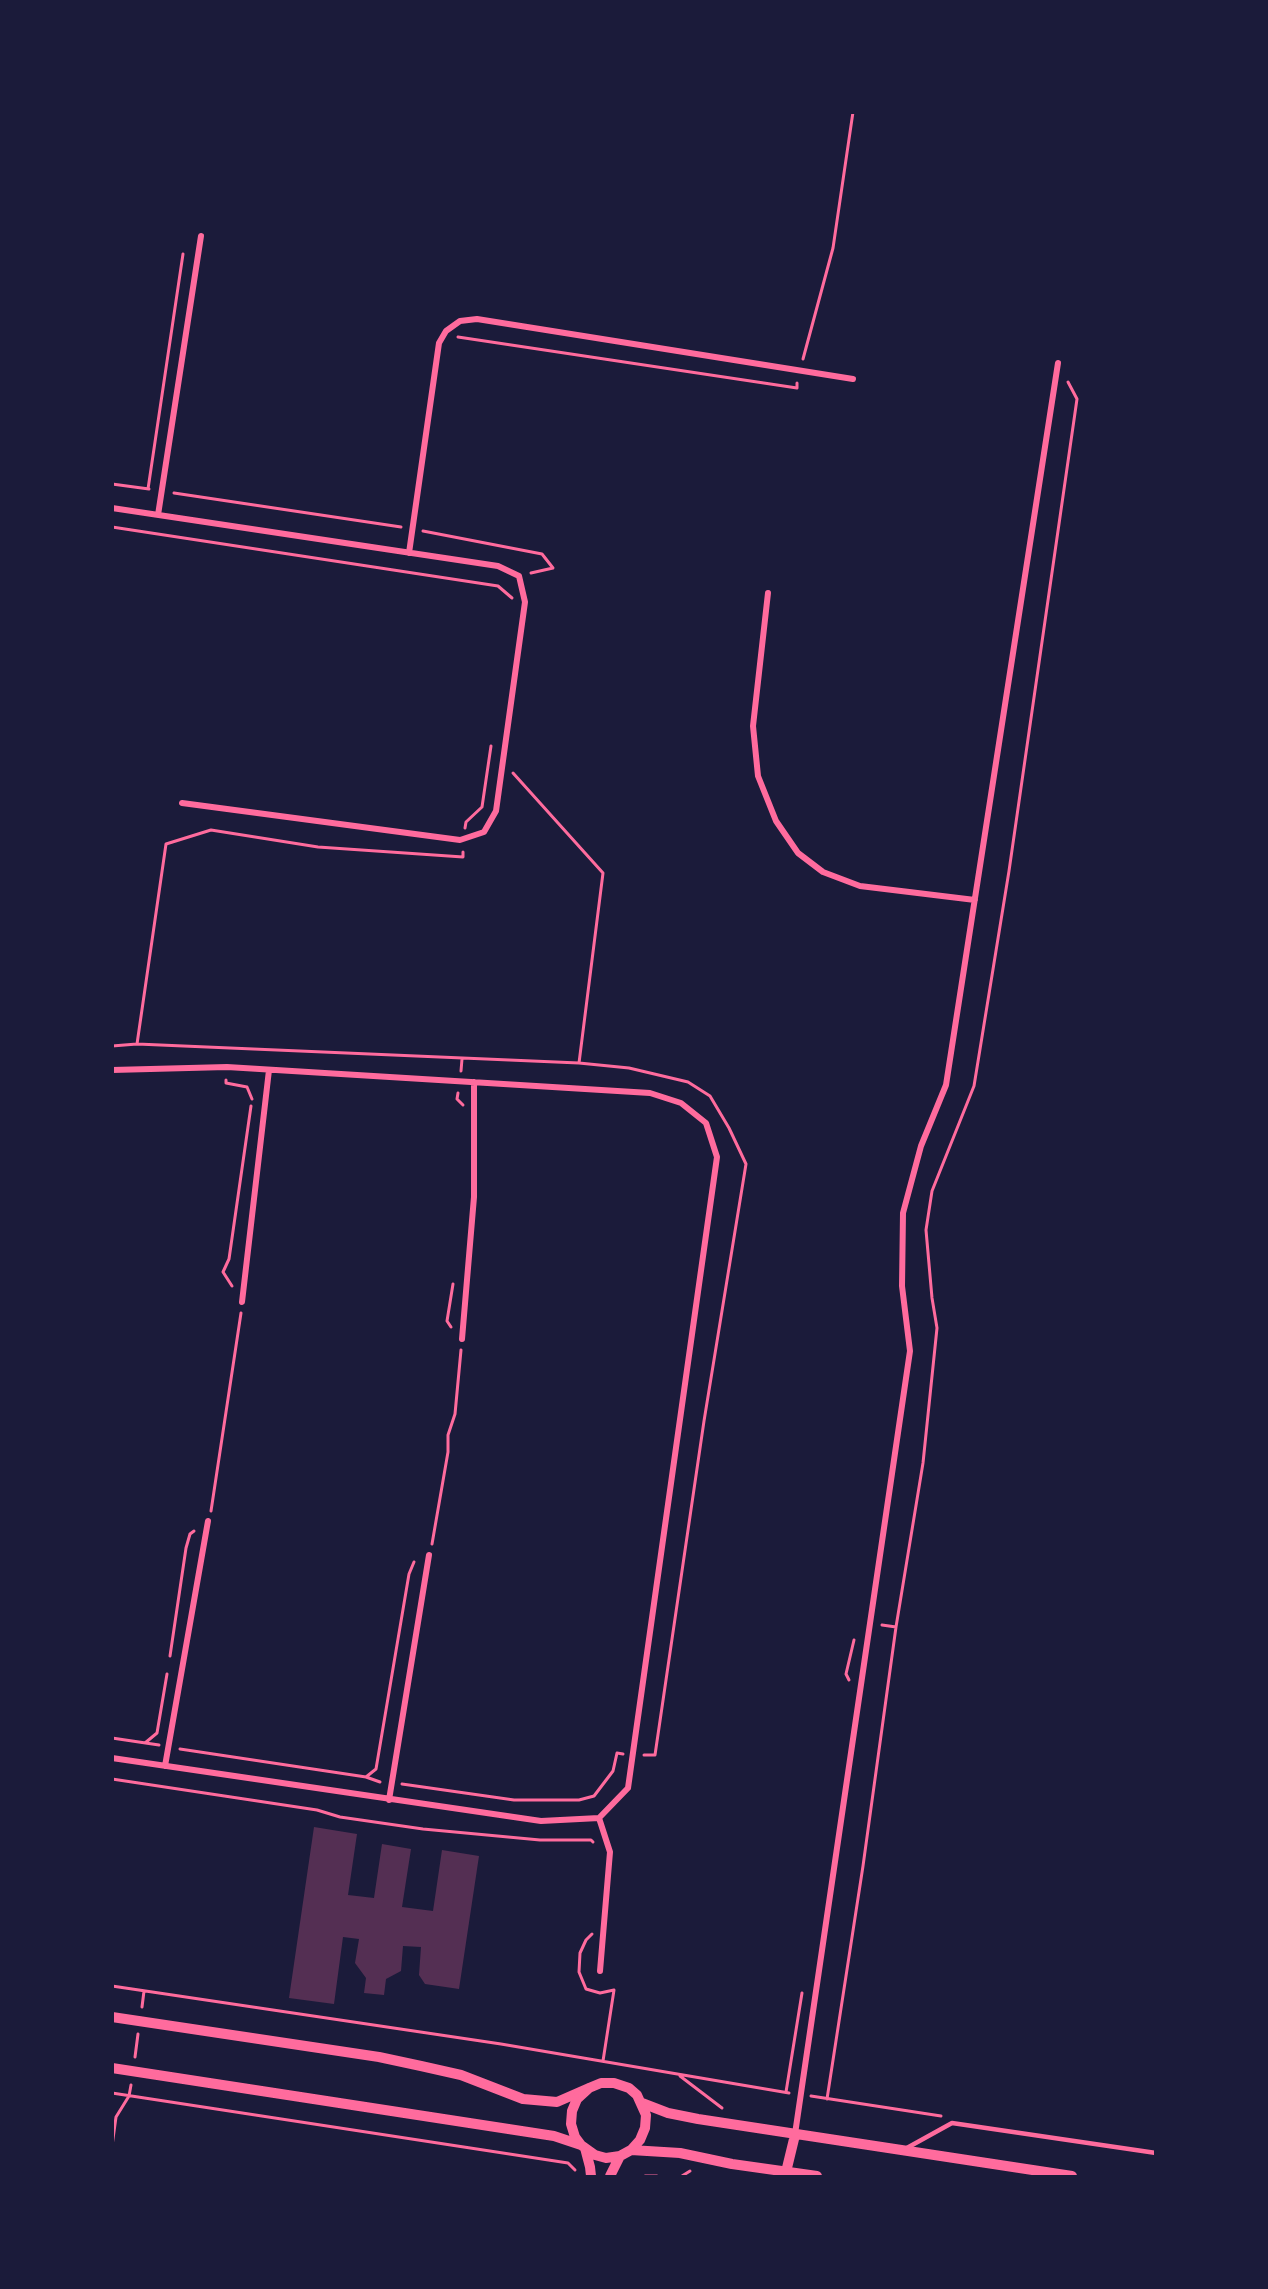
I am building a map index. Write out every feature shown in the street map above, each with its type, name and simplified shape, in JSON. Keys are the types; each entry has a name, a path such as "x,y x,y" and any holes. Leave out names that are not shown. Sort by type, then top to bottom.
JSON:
{"street":[{"path":"158,515 201,236"},
{"path":"409,553 439,343 446,331 459,321 477,319 853,379"},
{"path":"786,2172 795,2135 910,1351 902,1286 903,1213 921,1146 946,1085 1058,363"},
{"path":"112,508 498,566 519,576 525,602 496,811 484,832 460,840 182,803"},
{"path":"768,593 753,726 758,776 776,821 798,853 824,872 860,886 975,900"},
{"path":"112,1071 227,1067 650,1093 681,1103 706,1123 717,1157 628,1788 598,1818 541,1821 112,1758"},
{"path":"242,1302 269,1070"},
{"path":"462,1339 474,1197 474,1082"},
{"path":"165,1766 208,1521"},
{"path":"389,1800 429,1555"},
{"path":"598,1818 610,1852 600,1971"},
{"path":"112,2017 379,2057 461,2076 523,2099 557,2102 602,2083 614,2083 629,2088 642,2103 646,2115 645,2128 640,2140 631,2150 620,2156 606,2158 554,2136 112,2068"},
{"path":"589,2088 577,2099 572,2111 571,2124 575,2137 583,2147 591,2176"},
{"path":"642,2103 668,2114 1072,2176"},
{"path":"631,2150 680,2153 817,2176"},
{"path":"610,2176 620,2156"}],"lane":[{"path":"903,2151 952,2123 1155,2153"}],"path":[{"path":"443,336 797,388 833,248 853,112"},
{"path":"148,489 183,254"},
{"path":"827,2099 863,1866 896,1627 923,1463 937,1328 926,1230 930,1201 974,1086 1011,859 1077,399 1058,363"},
{"path":"112,484 412,529 542,554 553,568 519,576"},
{"path":"112,527 498,586 513,600"},
{"path":"137,1044 166,844 211,830 318,847 463,857 466,822 482,807 491,745"},
{"path":"488,768 516,774 603,873 579,1063"},
{"path":"112,1046 137,1044 579,1063 629,1068 688,1082 710,1096 729,1128 746,1164 704,1421 655,1755 617,1753 613,1771 594,1796 579,1800 514,1800 376,1781 366,1777 112,1738"},
{"path":"144,1743 157,1732 190,1534 208,1521 212,1509 242,1302 223,1272 229,1259 252,1097 247,1087 226,1083 229,1048"},
{"path":"462,1059 457,1099 463,1105"},
{"path":"366,1777 376,1769 409,1574 415,1561 429,1555 437,1518 448,1452 448,1436 455,1414 462,1339 447,1322 454,1276"},
{"path":"112,1779 317,1810 340,1817 423,1829 540,1840 591,1840 596,1845"},
{"path":"595,1931 586,1940 580,1953 579,1972 586,1989 600,1993 614,1990 603,2061"},
{"path":"112,1986 501,2043 801,2095 945,2116"},
{"path":"112,2146 116,2117 129,2096 144,1991"},
{"path":"112,2094 568,2163 578,2173"},
{"path":"645,2176 657,2176"}],"building":[{"path":"314,1827 357,1834 348,1895 374,1898 382,1844 411,1849 402,1907 433,1911 442,1850 479,1856 459,1989 425,1984 419,1975 421,1947 403,1946 401,1971 386,1979 384,1995 364,1993 366,1978 355,1963 359,1939 343,1937 334,2004 289,1998"}]}
